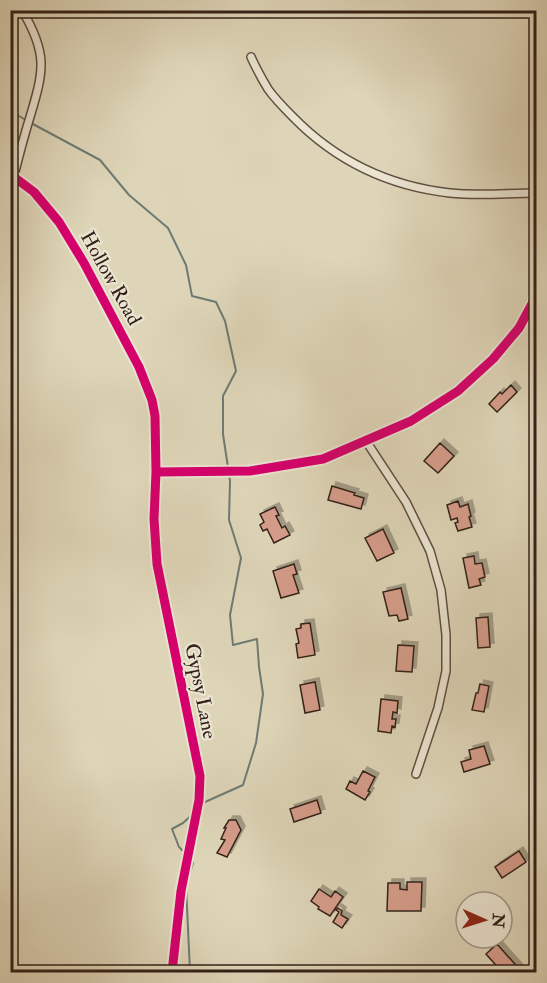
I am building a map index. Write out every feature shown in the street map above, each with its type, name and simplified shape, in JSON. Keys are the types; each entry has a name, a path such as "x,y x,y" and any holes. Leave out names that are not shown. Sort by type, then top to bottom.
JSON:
{"street":[{"path":"12,175 41,77 38,42 22,10"},
{"path":"251,57 270,92 302,126 341,157 363,169 407,186 425,190 480,195 537,193"},
{"name":"Hollow Road","path":"12,175 48,206 84,263 139,367 152,400 154,416"},
{"path":"156,472 250,471 323,459 411,421 458,391 493,359 519,328 537,290"},
{"name":"Gypsy Lane","path":"154,416 156,472 154,519 157,564 200,776 199,800 181,891 172,972"},
{"path":"366,441 406,502 430,551 441,590 446,635 446,671 438,708 416,774"}],"building":[{"path":"511,385 517,392 497,412 489,404 500,392 502,394"},
{"path":"440,443 454,456 438,473 424,461"},
{"path":"332,486 364,498 361,509 328,500"},
{"path":"458,501 460,507 468,504 472,527 458,531 455,523 458,522 457,518 451,520 447,505"},
{"path":"275,507 279,515 276,516 282,528 285,526 290,535 274,543 267,529 263,531 260,525 264,522 260,514"},
{"path":"383,529 394,553 377,561 365,538"},
{"path":"474,556 475,564 482,563 485,577 479,579 481,585 469,588 463,558"},
{"path":"294,564 297,574 293,575 299,593 281,598 273,571"},
{"path":"401,588 408,619 399,621 397,615 389,616 383,592"},
{"path":"488,617 490,647 478,648 476,618"},
{"path":"310,623 315,655 298,658 296,644 299,643 296,629 301,628 301,624"},
{"path":"398,645 414,646 412,672 396,671"},
{"path":"315,682 320,710 305,713 300,685"},
{"path":"480,684 489,686 484,712 472,710"},
{"path":"381,699 398,701 397,713 393,712 392,719 396,719 395,727 392,726 391,733 378,731"},
{"path":"484,746 490,764 464,772 461,762 471,759 469,750"},
{"path":"363,771 375,777 365,800 346,789 350,781 356,784"},
{"path":"317,800 321,813 294,822 290,809"},
{"path":"229,820 236,820 241,830 227,857 217,853 225,840 221,839"},
{"path":"519,851 526,862 502,878 495,867"},
{"path":"407,882 422,882 421,911 387,911 388,883 400,883 400,889 407,890"},
{"path":"319,889 331,897 335,891 343,897 330,916 318,909 319,907 311,901"},
{"path":"338,908 342,911 341,915 348,919 342,928 333,922 339,912 336,910"},
{"path":"490,950 502,950 522,972 502,972 486,954"}],"waterway":[{"path":"10,111 26,120"},
{"path":"31,123 100,160 129,195 168,228 186,265 192,296 216,302 225,321 236,371 223,396 223,434 230,481 229,520 241,558 230,615 233,645 257,639 263,694 256,743 243,785 205,802 200,807"},
{"path":"187,855 179,847 172,829 194,813"},
{"path":"190,860 193,863 186,885 190,972"}],"cycle path":[{"path":"10,174 34,192 59,222 84,263 139,367 152,400 155,416 154,519 157,564 200,776 199,800 181,891 172,972"},
{"path":"156,472 250,471 323,459 411,421 458,391 493,359 519,328 533,302 536,290"}]}
